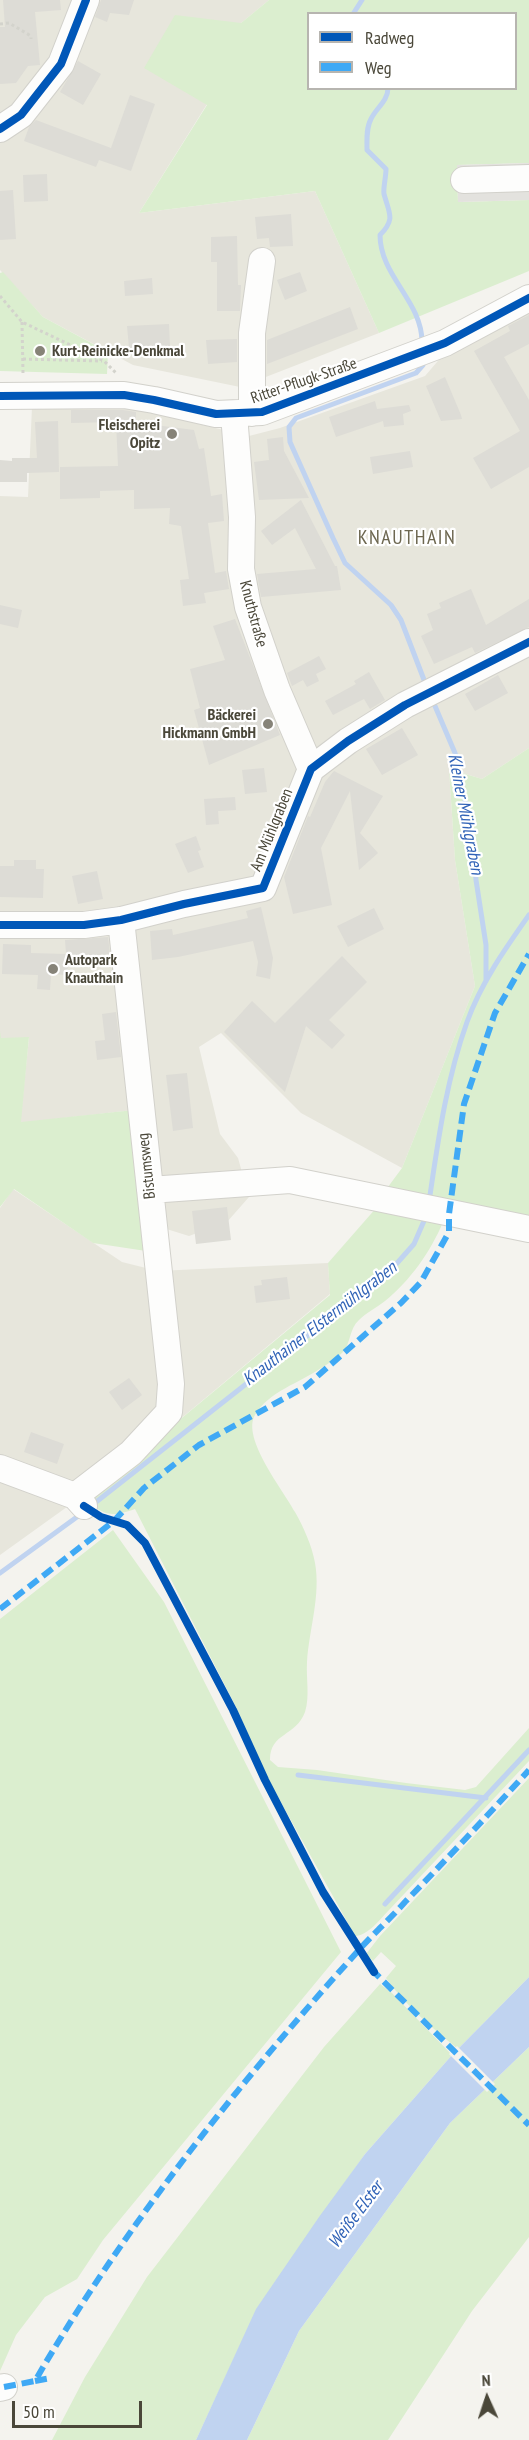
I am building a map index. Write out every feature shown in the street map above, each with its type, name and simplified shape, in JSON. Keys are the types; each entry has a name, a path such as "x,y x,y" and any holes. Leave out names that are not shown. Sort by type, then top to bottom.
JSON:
{"street":[{"path":"0,129 21,115 61,64 86,0"},
{"path":"464,180 529,178"},
{"name":"Knuthstraße","path":"262,261 243,414 241,569 248,607 277,690 311,769"},
{"name":"Ritter-Pflugk-Straße","path":"12,395 134,396 216,414 262,412 446,343 529,298"},
{"path":"311,769 348,741 427,693 529,642"},
{"name":"Am Mühlgraben","path":"0,925 84,925 121,920 263,888 311,769"},
{"name":"Bistumsweg","path":"0,1468 79,1501 131,1453 169,1412 171,1384 121,920"},
{"path":"150,1190 290,1180 529,1229"}],"path":[{"path":"0,24 9,23 31,36 31,39"},
{"path":"0,296 22,322 104,361 123,380 134,396"},
{"path":"12,395 22,359 22,322"},
{"path":"22,359 104,361"}],"shaded area":[{"path":"0,0 269,0 241,23 207,104 139,213 315,191 379,333 240,387 133,365 43,317 0,270"},
{"path":"529,163 529,200 458,202 457,165"},
{"path":"529,310 529,748 482,779 449,769 455,860 475,986 402,1168 301,1113 221,1033 199,1047 220,1134 238,1158 249,1197 227,1222 189,1236 144,1222 134,1110 20,1123 29,1038 0,1038 0,496 28,497 32,407 119,405 249,436 280,428 425,376 443,355"},
{"path":"13,1189 122,1262 158,1271 328,1263 330,1294 124,1466 0,1555 0,1208"}],"green space":[{"path":"269,0 529,0 529,163 457,165 458,202 529,200 529,271 379,333 315,191 139,213 207,105 144,68 175,15 241,23"},
{"path":"3,272 43,317 108,352 107,374 0,371 0,273"},
{"path":"529,748 529,1219 382,1195 402,1168 475,986 455,860 449,769 482,779"},
{"path":"0,1031 1,1038 29,1037 21,1122 134,1110 146,1251 93,1243 14,1189 0,1207"},
{"path":"377,1207 443,1222 426,1254 411,1275 394,1293 356,1324 343,1352 327,1365 268,1400 255,1415 252,1425 259,1450 307,1537 314,1557 317,1587 308,1650 308,1694 305,1712 296,1726 274,1744 270,1760 278,1767 465,1790 476,1787 529,1728 529,1761 378,1921 365,1933 355,1936 267,1777 236,1707 135,1509 110,1514 87,1502 124,1466 330,1295 328,1263"},
{"path":"113,1530 164,1602 341,1952 103,2240 77,2279 45,2297 16,2335 0,2371 0,1619"},
{"path":"529,1778 529,1977 458,2049 410,2007 393,1988 386,1978 396,1966 381,1952 373,1961 366,1954 380,1936"},
{"path":"380,1984 392,1993 452,2055 365,2154 257,2309 196,2440 52,2440 85,2377 147,2277 324,2047"},
{"path":"529,2047 529,2237 472,2311 388,2440 247,2440 299,2331 450,2123"}],"water":[{"name":"Weiße Elster","path":"529,1977 529,2047 450,2123 299,2331 247,2440 196,2440 256,2309 319,2217 365,2154 452,2055"}],"pier":[{"path":"457,2046 495,2084 487,2092 449,2054"}],"building":[{"path":"3,0 60,0 61,10 35,12 40,65 28,66 16,83 0,84 0,27 5,27"},
{"path":"101,0 134,0 129,15 110,13 107,22 95,17"},
{"path":"78,61 101,74 83,105 60,92"},
{"path":"130,95 155,104 131,171 99,160 96,167 24,141 29,127 36,120 111,148"},
{"path":"47,174 48,201 24,202 23,175"},
{"path":"13,190 16,239 0,240 0,191"},
{"path":"291,214 293,246 270,247 269,238 257,239 255,217"},
{"path":"237,236 238,285 241,285 240,311 217,311 217,262 211,262 211,237"},
{"path":"300,272 307,291 285,300 277,280"},
{"path":"152,278 153,294 125,296 124,281"},
{"path":"350,307 358,329 267,364 267,340"},
{"path":"529,315 529,344 504,357 529,400 529,467 491,489 473,458 520,431 474,351 510,331 508,326"},
{"path":"169,324 170,346 129,348 127,326"},
{"path":"237,339 237,362 208,364 206,340"},
{"path":"445,377 462,419 441,421 426,386"},
{"path":"375,401 377,409 409,405 411,411 403,414 404,425 384,427 383,421 336,437 329,417"},
{"path":"71,410 136,412 136,422 155,422 155,425 194,430 199,449 204,448 211,496 222,494 224,521 208,523 215,573 226,571 229,589 204,593 206,603 183,606 180,580 189,579 181,526 169,524 170,508 134,509 134,490 100,491 100,498 60,499 60,467 118,466 116,422 71,423"},
{"path":"58,421 59,472 27,473 27,482 0,482 0,460 37,458 35,422"},
{"path":"283,437 284,451 309,498 259,500 254,462 269,460 267,439"},
{"path":"410,451 413,467 373,474 370,457"},
{"path":"301,500 337,566 341,590 261,597 257,574 316,569 295,528 272,545 261,531"},
{"path":"471,589 486,625 529,599 529,627 475,653 472,647 434,664 421,636 433,630 427,614 441,608 439,603"},
{"path":"0,605 22,610 18,628 0,624"},
{"path":"235,619 280,735 209,765 194,710 200,708 190,669 225,660 213,626"},
{"path":"319,656 326,669 316,674 319,681 307,687 303,680 292,686 287,673"},
{"path":"369,672 385,700 370,709 364,699 333,715 325,701 356,684 354,681"},
{"path":"498,675 508,693 475,711 465,694"},
{"path":"402,728 418,755 382,775 366,749"},
{"path":"264,768 267,792 245,794 242,770"},
{"path":"334,771 383,796 360,833 378,853 359,870 350,791 321,848 332,905 293,914 284,877 308,816 310,817 325,782"},
{"path":"235,797 236,810 218,811 219,824 206,825 204,799"},
{"path":"196,836 201,850 198,851 204,867 188,873 175,844"},
{"path":"14,860 36,860 36,869 44,869 43,898 0,897 0,866 14,866"},
{"path":"97,871 103,899 78,904 72,876"},
{"path":"261,907 273,958 270,979 256,976 258,962 253,941 178,957 152,960 150,931 172,929 173,935 248,918 246,911"},
{"path":"374,908 384,929 348,947 337,926"},
{"path":"108,937 110,954 86,956 86,963 68,964 67,975 51,974 50,990 37,989 38,975 2,974 3,944 31,945 31,953 66,954 65,940"},
{"path":"342,956 367,982 329,1020 345,1035 332,1049 306,1026 285,1092 224,1032 252,1001 275,1023"},
{"path":"116,1012 121,1057 97,1060 95,1041 105,1040 102,1014"},
{"path":"187,1073 193,1128 173,1131 166,1075"},
{"path":"227,1207 231,1240 196,1244 192,1211"},
{"path":"287,1277 290,1299 256,1303 254,1286 262,1285 261,1280"},
{"path":"129,1378 142,1395 122,1410 109,1392"},
{"path":"31,1432 64,1444 57,1464 24,1452"}],"waterway":[{"name":"Kleiner Mühlgraben","path":"354,12 362,0"},
{"name":"Kleiner Mühlgraben","path":"388,90 384,101 369,123 367,150 386,169 384,194 390,220 380,235 382,250 393,276 415,314 422,342"},
{"name":"Kleiner Mühlgraben","path":"423,361 423,365 416,373 296,418 289,427 290,442 345,563 391,605 401,620 426,685"},
{"name":"Kleiner Mühlgraben","path":"432,699 455,753 473,839 476,880 486,945 486,981"},
{"name":"Knauthainer Elstermühlgraben","path":"429,1202 448,1089 467,1022 486,980 529,915"},
{"name":"Knauthainer Elstermühlgraben","path":"91,1506 391,1270 414,1244 427,1214"},
{"name":"Knauthainer Elstermühlgraben","path":"0,1573 81,1514"},
{"path":"385,1904 529,1750"},
{"path":"298,1775 486,1798"}],"marked path":[{"path":"0,1609 114,1521 144,1488 199,1445 305,1387 401,1303 421,1282 449,1232 449,1214 464,1104 495,1013 529,954"},
{"path":"4,2387 35,2381 70,2323 145,2211 227,2104 358,1951 529,1770"},
{"path":"371,1969 529,2125"},
{"path":"35,2381 51,2378"}],"cycle path":[{"path":"0,129 21,115 61,64 86,0"},
{"path":"0,396 124,395 216,414 262,412 445,343 529,298"},
{"path":"0,925 84,925 121,920 263,888 311,769 348,741 405,705 529,642"},
{"path":"84,1506 101,1517 127,1525 145,1543 233,1710 265,1780 323,1892 374,1972"}],"place":[{"name":"Kurt-Reinicke-Denkmal","path":"40,351"},
{"name":"Fleischerei Opitz","path":"172,434"},
{"name":"Bäckerei Hickmann GmbH","path":"268,724"},
{"name":"Autopark Knauthain","path":"53,969"}],"district":[{"name":"KNAUTHAIN","path":"407,538"}]}
